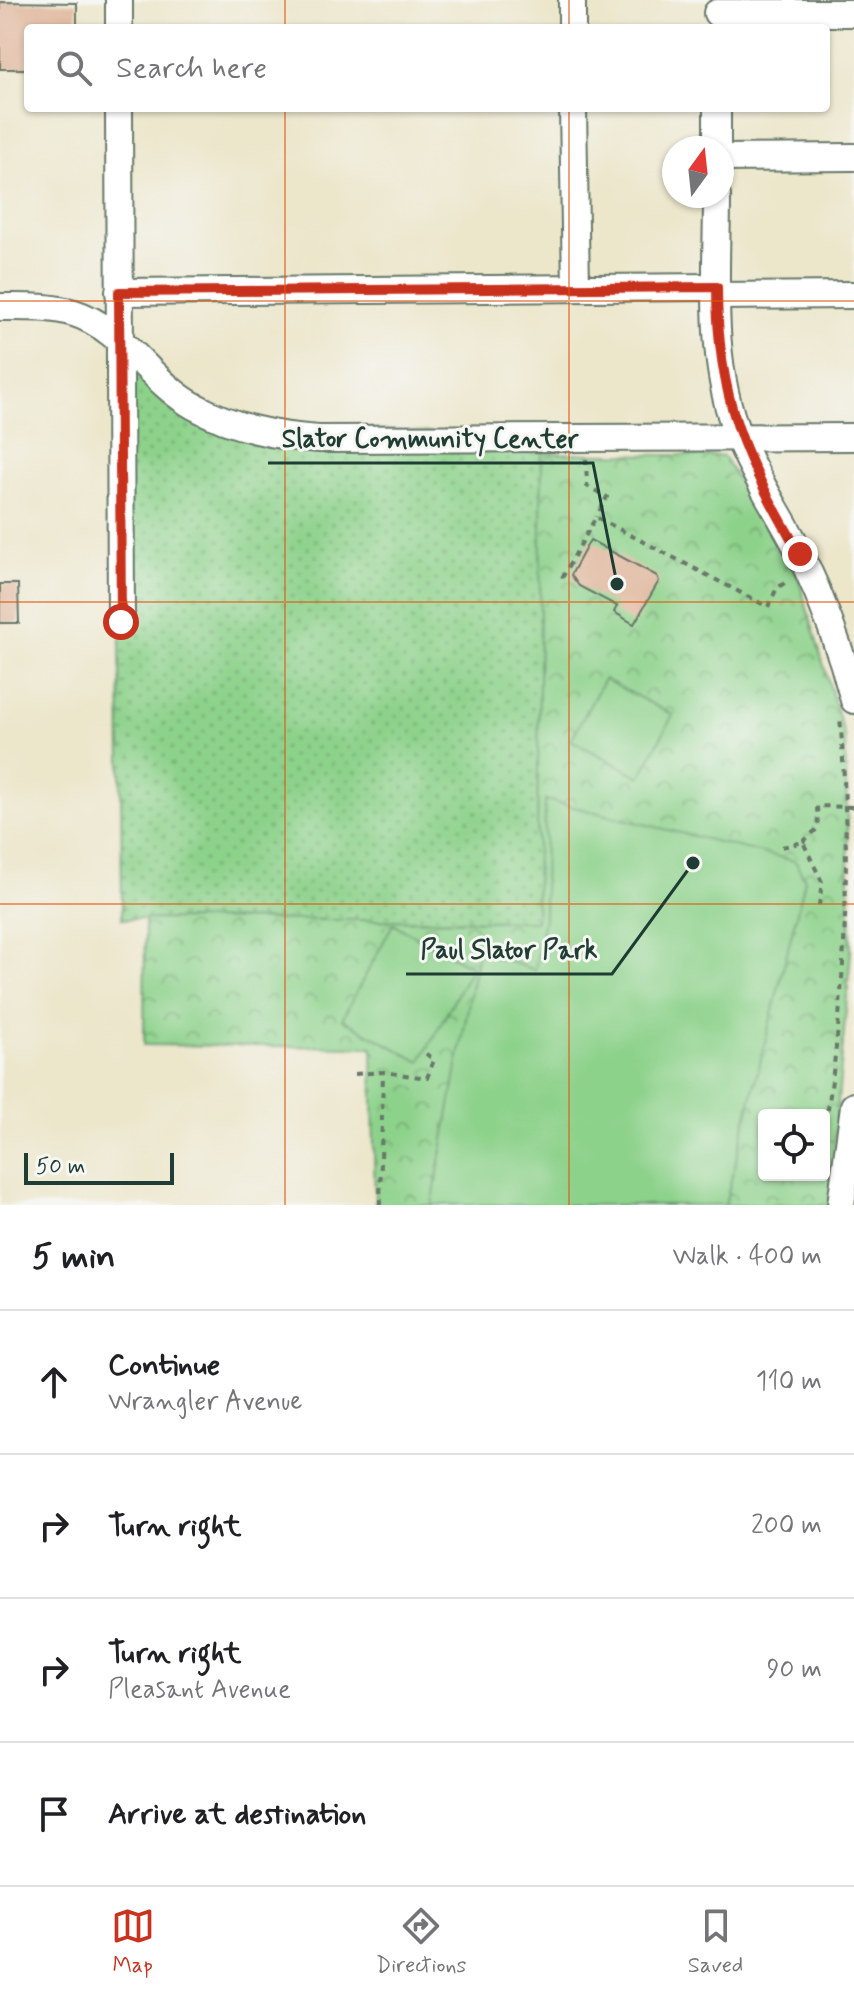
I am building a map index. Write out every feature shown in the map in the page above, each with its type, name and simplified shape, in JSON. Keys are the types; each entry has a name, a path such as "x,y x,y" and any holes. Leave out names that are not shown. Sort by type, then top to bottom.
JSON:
{"street":[{"path":"119,0 119,24"},
{"path":"572,0 572,24"},
{"path":"717,14 854,13"},
{"path":"119,112 121,622"},
{"path":"573,112 576,288"},
{"path":"717,112 717,136"},
{"path":"734,158 854,157"},
{"path":"717,208 719,360 739,437 765,494 800,554 837,634 847,704"},
{"path":"119,292 576,288 854,295"},
{"path":"0,307 58,309 76,313 118,339 158,381 194,406 234,424 275,436 319,439 854,437"},
{"path":"845,1203 854,1106"}],"path":[{"path":"562,578 607,497 587,486 586,456"},
{"path":"596,517 768,607 777,588 797,574"},
{"path":"828,1109 843,963 847,704"},
{"path":"782,847 803,842 818,828 817,806 854,807"},
{"path":"803,842 822,882 819,905"},
{"path":"355,1074 383,1072 427,1078 434,1060 425,1053"},
{"path":"380,1205 383,1072"}],"green space":[{"path":"118,339 228,422 543,438 536,921 122,919"},
{"path":"542,453 723,456 797,574 845,738 851,951 829,1205 375,1205 372,1047 144,1045 145,919 536,921"},
{"path":"604,679 673,715 640,777 571,740"},
{"path":"545,800 795,861 805,880 725,1205 432,1205 478,952 535,970 544,918"},
{"path":"393,924 472,967 420,1062 342,1019"}],"building":[{"path":"0,2 77,3 77,24 24,24 24,69 0,69"},
{"path":"590,540 657,576 659,581 634,624 614,612 617,606 579,586 571,575"},
{"path":"0,584 18,584 19,623 0,623"}],"place":[{"name":"Slator Community Center","path":"617,584"},
{"name":"Paul Slator Park","path":"693,863"}],"route":[{"path":"121,622 119,292 717,287 719,360 731,413 765,494 800,554"}]}
